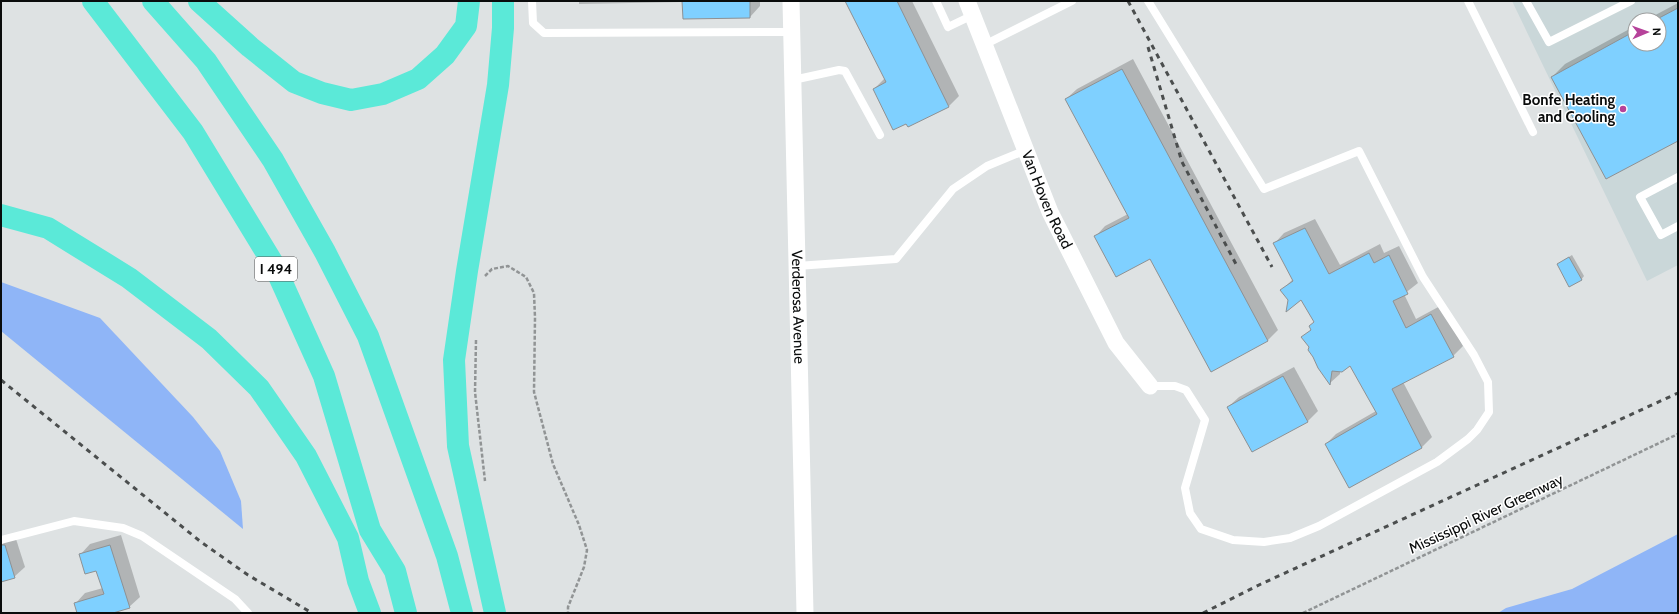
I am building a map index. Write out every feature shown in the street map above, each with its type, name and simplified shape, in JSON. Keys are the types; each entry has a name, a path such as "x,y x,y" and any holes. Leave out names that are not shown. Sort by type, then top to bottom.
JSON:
{"highway":[{"name":"I 494","path":"93,1 192,132 274,265 324,376 370,530 394,571 406,613"},
{"path":"153,1 206,61 273,160 325,252 368,336 447,556 462,613"},
{"path":"199,1 250,47 294,82 322,93 351,100 383,94 418,79 445,55 466,26 469,1"},
{"path":"495,613 458,446 454,360 467,271 498,85 504,28 503,1"},
{"path":"1,215 48,228 129,278 209,339 259,388 306,456 348,538 358,581 370,613"}],"street":[{"name":"Verderosa Avenue","path":"791,1 805,613"},
{"name":"Van Hoven Road","path":"970,8 1050,212 1116,343 1150,386"}],"lane":[{"path":"532,1 533,23 544,34 792,32"},
{"path":"936,1 948,28 970,8"},
{"path":"984,45 1072,1"},
{"path":"1148,1 1264,189 1360,151 1423,277 1474,356 1488,382 1489,412 1477,430 1468,439 1437,462 1319,526 1290,538 1264,542 1233,540 1201,529 1190,513 1185,488 1205,420 1186,390 1175,386 1150,386"},
{"path":"1468,1 1533,132"},
{"path":"1526,1 1549,42 1631,1"},
{"path":"793,80 839,70 845,71 880,134"},
{"path":"797,266 896,259 953,189 987,166 1026,150"},
{"path":"1678,176 1640,196 1661,235 1678,226"},
{"path":"1,540 74,521 123,528 142,536 236,599 248,613"}],"path":[{"path":"483,278 492,269 508,266 526,277 534,293 534,392 553,464 579,525 587,550 584,567 568,607 568,613"},
{"path":"477,337 475,392 486,483"},
{"name":"Mississippi River Greenway","path":"1303,613 1678,434"}],"shaded area":[{"path":"1512,1 1678,1 1678,265 1647,281"}],"water":[{"path":"1,282 100,318 193,417 220,451 241,501 243,529 1,331"},
{"path":"1678,534 1678,613 1498,613 1506,608 1572,589"}],"building":[{"path":"682,1 750,1 750,18 683,19"},
{"path":"845,1 897,1 949,107 908,127 906,124 893,130 873,89 886,82"},
{"name":"Bonfe Heating and Cooling","path":"1678,8 1678,141 1606,179 1551,77 1627,35 1627,52 1667,52 1667,14"},
{"path":"1122,69 1268,341 1211,372 1150,259 1116,277 1094,236 1129,218 1065,99"},
{"path":"1305,228 1329,274 1369,253 1374,263 1389,255 1408,294 1393,301 1406,328 1431,314 1454,357 1392,389 1422,448 1349,488 1325,444 1377,414 1350,366 1342,372 1332,371 1330,385 1318,368 1308,350 1309,347 1301,337 1311,330 1309,326 1314,322 1301,300 1286,312 1288,300 1280,290 1293,281 1273,243"},
{"path":"1569,257 1582,280 1569,287 1557,264"},
{"path":"1283,376 1308,422 1252,452 1227,407"},
{"path":"1,545 5,545 15,578 1,582"},
{"path":"110,545 130,608 113,613 77,613 74,603 104,594 96,571 85,574 79,554"}],"railway":[{"path":"1128,1 1272,267"},
{"path":"1148,47 1182,162 1237,266"},
{"path":"1,380 201,542 248,575 312,613"},
{"path":"1203,613 1261,584 1678,393"}],"place":[{"name":"Bonfe Heating and Cooling","path":"1623,109"}]}
